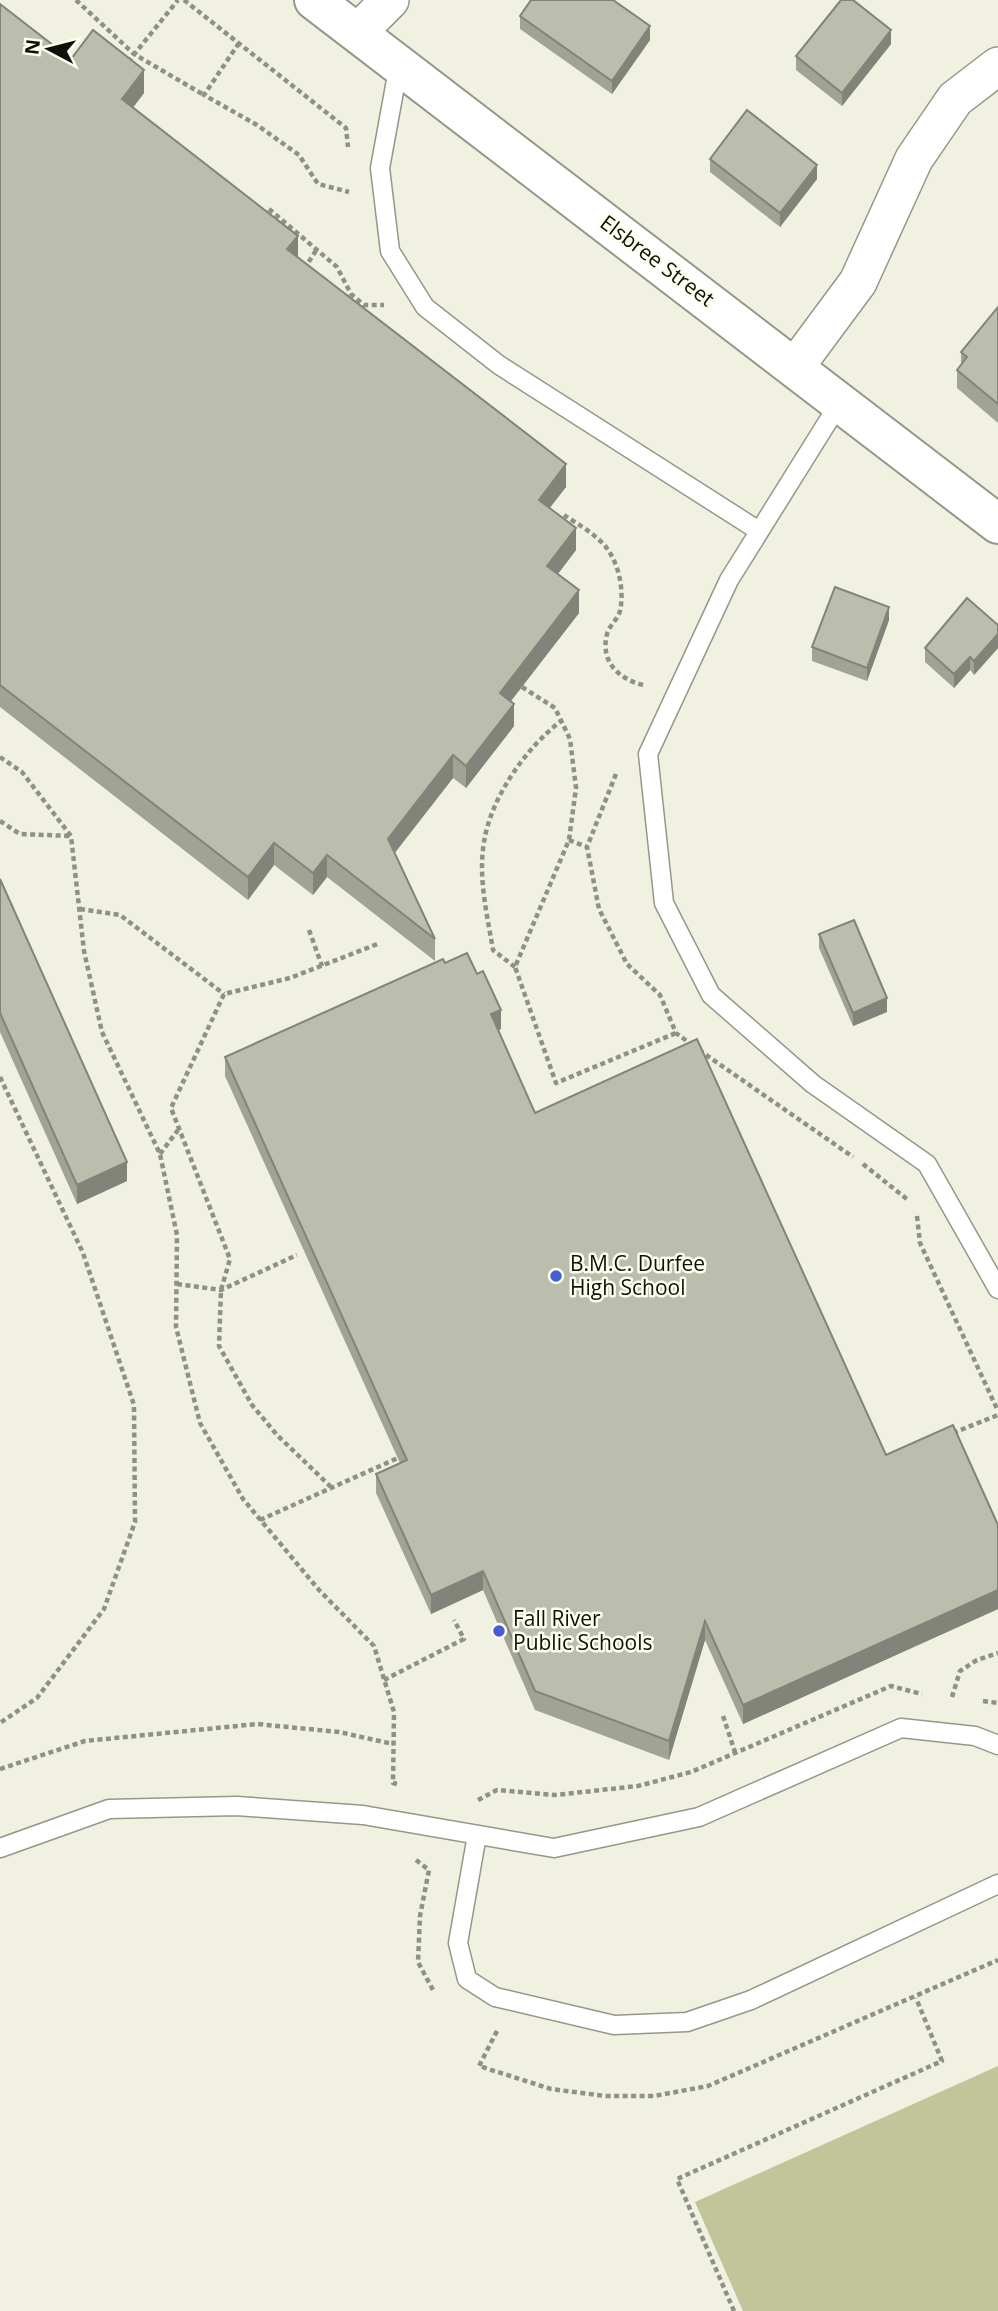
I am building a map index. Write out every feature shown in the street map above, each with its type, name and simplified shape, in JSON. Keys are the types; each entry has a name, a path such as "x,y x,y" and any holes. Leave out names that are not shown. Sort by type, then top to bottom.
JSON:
{"street":[{"name":"Elsbree Street","path":"314,0 998,524"},
{"path":"357,33 390,0"},
{"path":"795,367 858,282 914,159 955,99 998,66"}],"lane":[{"path":"399,64 380,168 390,251 425,307 499,365 759,531"},
{"path":"840,402 729,580 648,754 664,903 711,995 813,1084 927,1164 998,1289"},
{"path":"0,1848 110,1809 237,1806 350,1814 554,1848 699,1817 901,1728 975,1736 998,1745"},
{"path":"477,1835 458,1943 467,1979 495,1997 614,2025 687,2022 751,2000 998,1884"}],"path":[{"path":"76,0 134,54 257,125 299,155 318,184 353,193"},
{"path":"126,64 178,0"},
{"path":"184,0 346,128"},
{"path":"204,95 239,43"},
{"path":"268,209 337,267 351,294 364,305 385,305"},
{"path":"301,273 317,249"},
{"path":"564,516 590,533 610,552 622,590 620,613 607,633 606,652 611,668 630,682 643,685"},
{"path":"514,967 569,840 576,788 570,739 555,708 522,687"},
{"path":"561,721 540,738 516,772 496,804 484,841 483,890 493,950 514,967 556,1083 676,1033"},
{"path":"0,757 23,772 71,836 84,951 102,1032 160,1154 177,1235 176,1327 200,1423 243,1499 319,1590 374,1646 394,1712 393,1783 405,1786"},
{"path":"0,821 20,834 71,836"},
{"path":"569,840 587,846"},
{"path":"80,909 120,915 225,994"},
{"path":"309,930 322,967"},
{"path":"225,994 290,978 380,943"},
{"path":"225,994 172,1108 178,1130 218,1222 230,1259 221,1290 219,1346 245,1393 277,1435 331,1487"},
{"path":"0,1077 83,1253 134,1405 135,1522 104,1609 37,1698 0,1723"},
{"path":"160,1154 178,1130"},
{"path":"177,1284 221,1290 297,1255"},
{"path":"951,1434 998,1415"},
{"path":"260,1520 400,1457"},
{"path":"384,1680 464,1639 454,1620"},
{"path":"952,1697 960,1671 978,1660 998,1653"},
{"path":"469,1804 497,1790 555,1795 638,1786 691,1772 891,1686 925,1695"},
{"path":"944,1697 963,1698"},
{"path":"975,1700 998,1703"},
{"path":"723,1716 735,1752"},
{"path":"0,1769 85,1741 257,1724 339,1732 393,1744"},
{"path":"734,2311 677,2179 942,2061 916,1998"}],"green space":[{"path":"998,2066 998,2311 743,2311 695,2202"}],"building":[{"path":"531,0 613,0 650,26 612,81 520,16"},
{"path":"841,0 853,0 891,30 842,93 796,56"},
{"path":"0,4 71,59 93,30 144,70 122,99 298,236 287,249 566,464 539,500 576,528 547,566 579,590 500,693 514,704 466,766 453,755 388,839 435,939 327,855 313,873 274,843 248,877 0,685"},
{"path":"747,110 817,165 780,213 710,159"},
{"path":"998,307 998,404 957,370 967,357 961,352"},
{"path":"835,587 889,607 867,668 812,647"},
{"path":"967,598 998,625 998,634 974,661 970,657 954,674 925,648"},
{"path":"0,879 127,1162 77,1185 0,1013"},
{"path":"854,920 887,998 853,1013 819,934"},
{"name":"B.M.C. Durfee High School","path":"467,953 477,974 483,971 501,1010 491,1014 535,1113 697,1039 886,1455 953,1425 998,1525 998,1590 743,1705 705,1621 669,1741 535,1691 483,1571 431,1595 376,1474 407,1460 225,1057 443,959 445,963"}],"place":[{"name":"B.M.C. Durfee High School","path":"556,1276"},
{"name":"Fall River Public Schools","path":"499,1631"}]}
